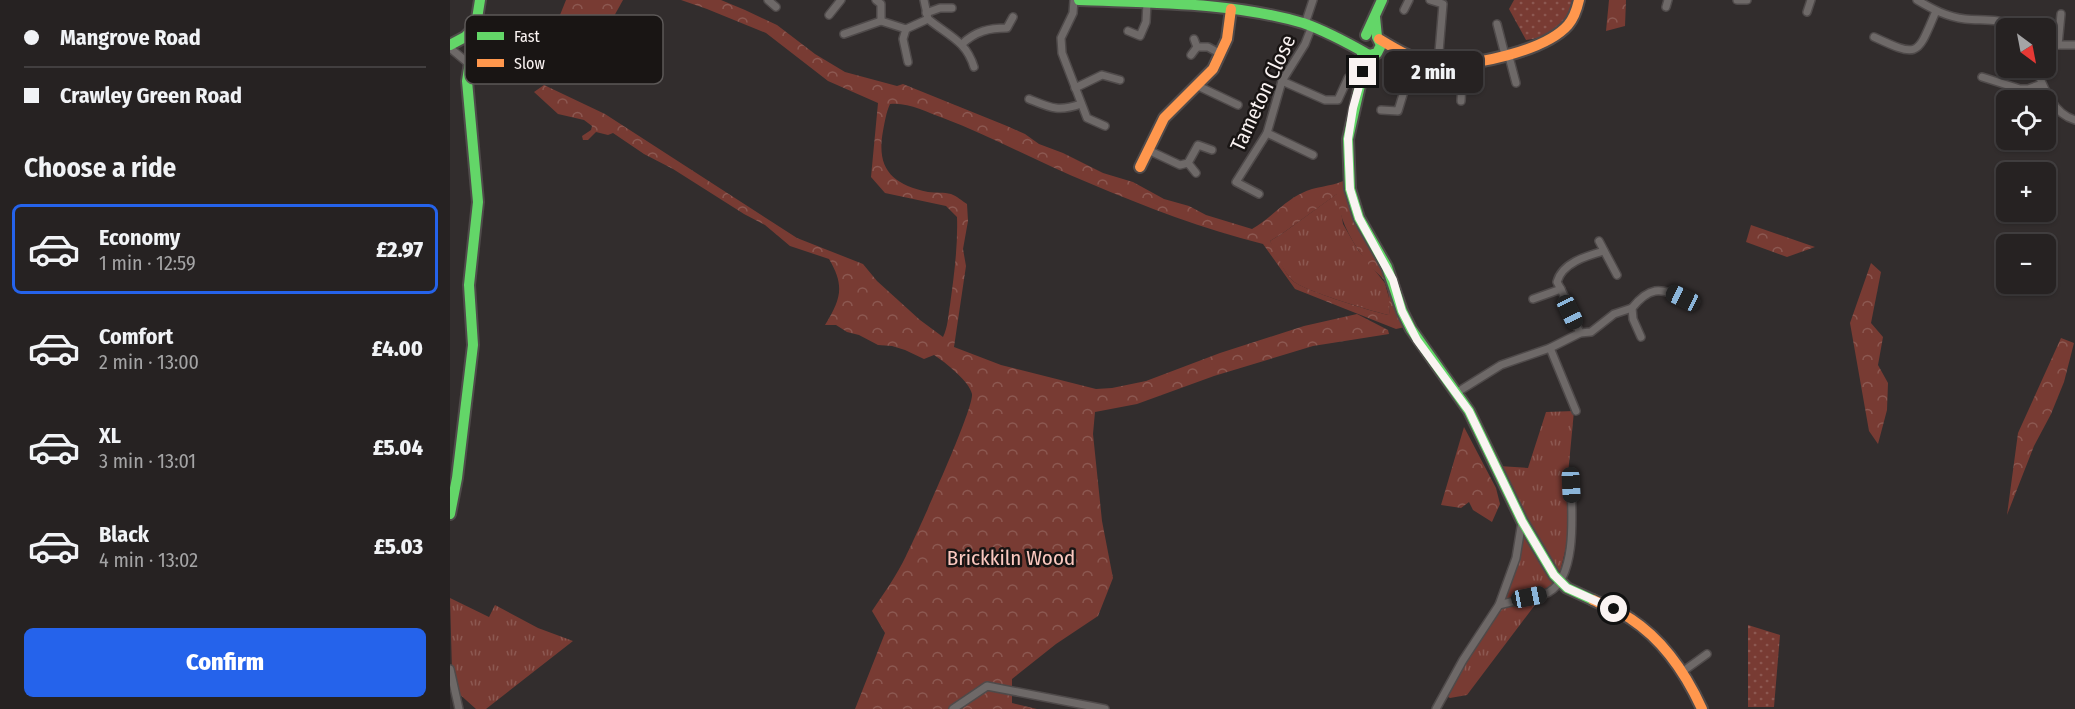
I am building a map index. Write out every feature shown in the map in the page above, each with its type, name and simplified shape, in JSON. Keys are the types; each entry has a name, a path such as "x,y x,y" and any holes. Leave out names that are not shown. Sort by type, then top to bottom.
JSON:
{"street":[{"path":"477,15 480,0"},
{"path":"768,0 776,7"},
{"path":"829,15 841,0"},
{"path":"876,0 881,4 880,21"},
{"path":"924,0 927,16 963,44 974,67"},
{"path":"1074,0 1073,12 1061,38 1062,53 1087,118 1105,126"},
{"path":"1080,0 1147,3 1198,2 1308,25 1340,38 1367,55 1397,51"},
{"name":"Tameton Close","path":"1259,194 1236,182 1267,133 1282,81 1305,44 1313,0"},
{"path":"1363,72 1359,43 1375,17 1382,0"},
{"path":"1404,10 1409,0"},
{"path":"1430,0 1443,4 1438,64"},
{"path":"1340,38 1372,34 1397,51 1414,58 1438,64 1463,64 1506,54 1546,40 1565,29 1577,10 1579,0"},
{"path":"1737,0 1747,0"},
{"path":"1807,12 1811,0"},
{"path":"1917,0 1936,11 1963,19 1996,20"},
{"path":"1128,31 1140,36 1146,21 1147,3"},
{"path":"908,62 903,39 906,29 940,8 952,8"},
{"path":"1140,166 1164,118 1213,69 1227,39 1231,9"},
{"path":"1874,37 1902,50 1912,50 1922,45 1936,11"},
{"path":"2061,14 2058,45 2075,45"},
{"path":"963,44 972,35 990,28 1008,28 1013,17"},
{"path":"1375,17 1381,45 1363,72 1353,108 1348,139 1349,179 1359,218 1387,267 1402,311 1411,329 1456,393 1479,432 1522,521 1560,582 1567,588 1629,618 1658,641 1691,685 1702,709"},
{"path":"844,34 880,21 906,29"},
{"path":"1497,24 1516,83"},
{"path":"465,37 450,47 465,60"},
{"path":"1194,39 1197,47"},
{"path":"1197,47 1208,47 1221,54"},
{"path":"1191,55 1197,47"},
{"path":"1381,110 1398,111 1414,58"},
{"path":"1461,101 1463,64"},
{"path":"1075,87 1102,75 1120,80"},
{"path":"1982,77 2020,89 2042,84"},
{"path":"1282,81 1325,100 1338,100 1348,78"},
{"path":"2040,78 2053,105 2075,120"},
{"path":"450,512 458,478 472,345 469,285 478,202 467,84"},
{"path":"1198,86 1238,105"},
{"path":"1029,99 1051,108 1064,110 1081,104"},
{"path":"1267,133 1313,155"},
{"path":"1148,150 1180,165 1188,163 1198,145 1212,150"},
{"path":"1188,163 1196,173"},
{"path":"1599,241 1617,275"},
{"path":"1580,333 1557,282 1559,275 1570,264 1588,255 1604,251"},
{"path":"1533,299 1561,289"},
{"path":"1456,393 1501,365 1550,348 1580,333 1591,332 1614,314 1632,308 1647,293 1666,290 1683,298"},
{"path":"1632,308 1633,319 1641,337"},
{"path":"1550,348 1576,411"},
{"path":"1499,604 1548,593 1560,582 1573,530 1571,485"},
{"path":"1436,709 1463,660 1499,604 1517,553 1522,521"},
{"path":"1682,672 1707,654"},
{"path":"450,669 459,709"},
{"path":"953,709 987,686 1105,709"}],"green space":[{"path":"566,0 623,0 615,15 560,15"},
{"name":"Brickkiln Wood","path":"681,0 721,0 777,25 815,54 845,72 897,86 903,84 1007,126 1025,134 1039,144 1103,173 1133,182 1164,199 1252,229 1302,193 1343,181 1353,213 1382,265 1405,327 1396,329 1295,289 1263,244 1132,201 924,110 903,104 890,104 881,144 882,155 889,173 915,189 951,194 967,204 968,221 963,249 966,266 954,347 1001,365 1096,389 1146,381 1220,353 1304,326 1357,314 1388,330 1389,334 1313,346 1214,376 1137,404 1095,412 1093,434 1102,521 1113,578 1098,616 1056,644 1012,679 1012,703 1037,709 855,709 885,633 872,611 902,563 955,446 972,394 967,384 934,355 924,359 892,346 878,345 836,325 825,325 835,308 839,292 837,277 829,259 790,246 765,225 644,154 613,133 608,135 596,132 588,140 583,140 582,136 591,130 592,126 584,120 558,114 534,92 544,85 605,114 797,238 863,264 877,281 920,320 943,337 948,321 954,272 957,217 946,206 885,193 871,177 878,103 828,81 766,33","holes":["1337,194 1338,204 1352,240 1369,265 1385,282 1389,298 1389,315 1299,285 1289,277 1270,241"]},
{"path":"1514,0 1577,0 1564,23 1558,28 1545,36 1526,40 1509,9"},
{"path":"1609,0 1626,0 1625,26 1606,31"},
{"path":"1338,193 1343,224 1358,250 1385,283 1390,302 1389,315 1299,285 1286,272 1270,241"},
{"path":"1751,225 1815,247 1787,257 1746,242"},
{"path":"1871,263 1881,272 1871,323 1883,337 1878,365 1888,383 1887,410 1878,444 1869,431 1850,323"},
{"path":"2061,338 2074,343 2064,382 2051,414 2034,446 2007,515 2018,433"},
{"path":"1574,411 1567,485 1570,531 1559,576 1467,695 1450,698 1448,697 1449,690 1499,606 1517,559 1522,536 1521,510 1499,466 1528,468 1546,412"},
{"path":"1464,427 1496,488 1500,504 1492,522 1473,510 1469,502 1461,508 1441,505"},
{"path":"450,598 489,617 495,605 538,628 573,641 486,709 476,709 457,692 452,671"},
{"path":"1748,625 1780,635 1774,707 1748,707"}],"traffic: fast":[{"path":"478,15 480,0"},
{"path":"1079,0 1220,7 1276,16 1320,30 1369,55 1377,53 1381,45 1377,37 1375,17"},
{"path":"1366,35 1382,0"},
{"path":"450,45 465,37"},
{"path":"1362,52 1363,72 1348,139 1350,189 1359,218 1387,267 1402,311 1411,329 1469,411 1522,521 1554,575 1567,588 1593,600"},
{"path":"450,514 457,478 473,345 469,285 478,202 467,84"}],"traffic: slow":[{"path":"1379,39 1407,55 1430,63 1452,64 1488,60 1526,50 1557,34 1572,19 1579,0"},
{"path":"1140,167 1164,118 1213,69 1227,39 1231,9"},
{"path":"1593,600 1627,616 1643,627 1673,659 1702,709"}],"route":[{"path":"1363,72 1353,108 1348,139 1350,189 1359,218 1393,280 1402,311 1417,340 1469,411 1522,521 1554,575 1567,588 1614,609"}]}
